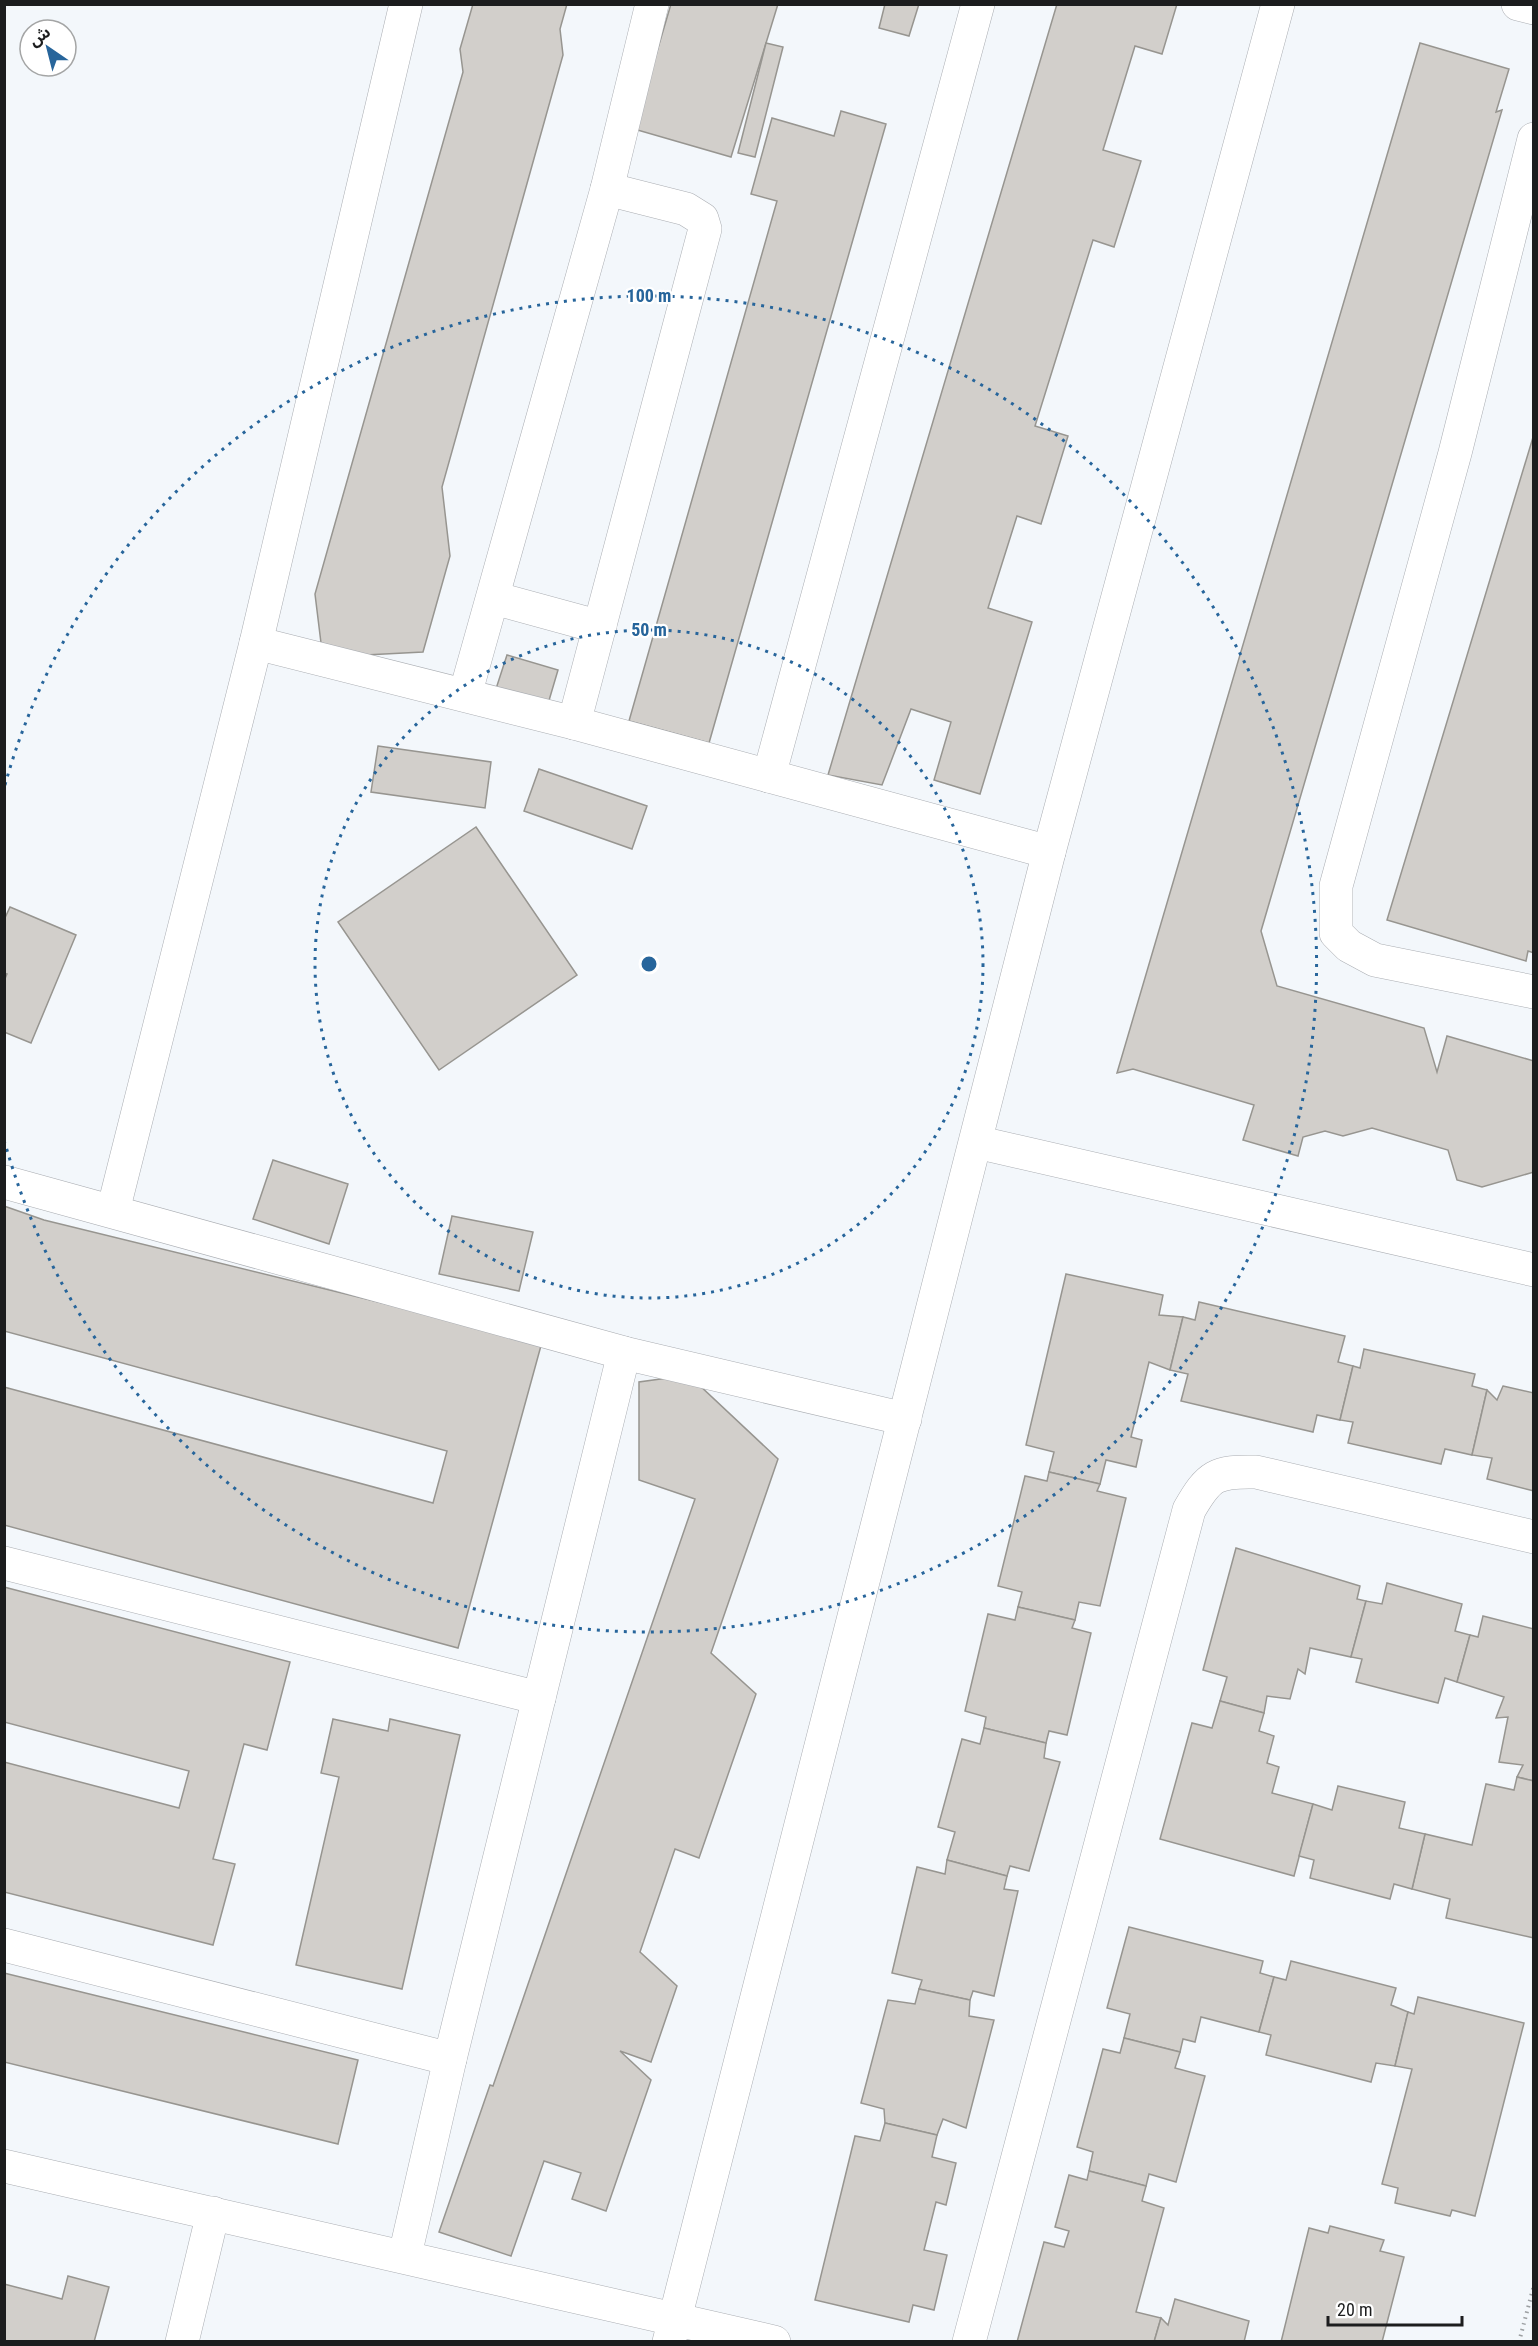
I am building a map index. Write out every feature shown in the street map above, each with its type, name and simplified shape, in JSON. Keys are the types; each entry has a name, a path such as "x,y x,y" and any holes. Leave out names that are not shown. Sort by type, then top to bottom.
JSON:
{"street":[{"path":"113,1211 255,643 406,4"},
{"path":"465,695 607,189 652,4"},
{"path":"769,776 978,4"},
{"path":"671,2330 976,1142 1048,852 1278,4"},
{"path":"1518,4 1533,8"},
{"path":"1533,139 1455,453 1336,886 1334,912 1336,933 1349,946 1375,960 1533,992"},
{"path":"574,723 705,228 702,219 686,209 607,189"},
{"path":"494,598 600,627"},
{"path":"255,643 574,723 1048,852"},
{"path":"976,1142 1533,1270"},
{"path":"4,1182 624,1353 905,1419"},
{"path":"405,2255 450,2059 624,1353"},
{"path":"969,2342 1189,1510 1201,1489 1216,1475 1256,1472 1533,1537"},
{"path":"4,1563 539,1698"},
{"path":"4,1945 450,2059"},
{"path":"4,2166 405,2255 671,2330 774,2342"},
{"path":"182,2342 213,2213"}],"path":[{"path":"1519,2342 1533,2285"}],"building":[{"path":"473,4 567,4 560,29 563,55 442,487 450,556 423,652 365,655 321,643 315,594 463,72 460,49"},
{"path":"671,4 778,4 731,157 634,129"},
{"path":"885,4 919,4 909,36 879,28"},
{"path":"1057,4 1177,4 1162,54 1135,46 1103,150 1141,161 1114,247 1093,240 1035,426 1068,436 1041,524 1017,516 988,608 1032,622 980,794 934,780 951,722 911,709 882,785 828,775"},
{"path":"766,43 783,47 755,157 738,153"},
{"path":"1420,43 1509,69 1496,112 1502,110 1261,931 1277,986 1424,1028 1437,1072 1447,1036 1534,1061 1534,1172 1482,1187 1457,1180 1448,1150 1372,1128 1343,1136 1325,1131 1303,1137 1298,1156 1243,1140 1254,1105 1133,1069 1117,1073"},
{"path":"841,111 886,124 709,743 629,721 777,201 751,194 772,118 834,136"},
{"path":"1534,434 1534,953 1528,951 1526,961 1387,920"},
{"path":"507,655 558,670 545,714 493,698"},
{"path":"378,746 491,762 485,808 371,792"},
{"path":"539,769 647,806 632,849 524,811"},
{"path":"476,827 577,975 439,1070 338,922"},
{"path":"10,907 76,935 31,1043 4,1032 4,981 7,974 4,973 4,920"},
{"path":"273,1160 348,1184 329,1244 253,1219"},
{"path":"4,1206 44,1220 542,1342 458,1648 4,1525 4,1387 433,1503 447,1451 4,1331"},
{"path":"452,1216 533,1232 519,1291 439,1274"},
{"path":"1066,1274 1163,1295 1159,1315 1183,1317 1170,1370 1149,1362 1131,1437 1142,1440 1136,1467 1106,1460 1100,1484 1049,1472 1054,1452 1026,1445"},
{"path":"1199,1302 1345,1336 1338,1362 1353,1366 1340,1420 1317,1415 1313,1432 1181,1401 1188,1374 1170,1370 1183,1317 1195,1320"},
{"path":"1364,1349 1475,1374 1472,1386 1487,1390 1472,1455 1445,1449 1441,1464 1348,1443 1353,1422 1340,1420 1353,1366 1360,1368"},
{"path":"675,1377 698,1384 778,1459 711,1653 756,1694 699,1858 675,1849 640,1952 677,1986 651,2062 620,2051 651,2080 606,2211 572,2199 581,2173 544,2161 511,2256 439,2232 490,2085 493,2086 695,1499 639,1480 639,1382"},
{"path":"1503,1386 1534,1393 1534,1491 1487,1479 1492,1458 1472,1455 1487,1390 1497,1400"},
{"path":"1049,1472 1100,1484 1097,1491 1126,1498 1100,1606 1079,1602 1075,1620 1018,1607 1022,1592 998,1586 1025,1476 1047,1481"},
{"path":"1236,1548 1360,1586 1357,1599 1366,1601 1351,1657 1310,1648 1305,1674 1298,1669 1290,1699 1267,1696 1264,1713 1220,1701 1227,1677 1203,1670"},
{"path":"1387,1583 1462,1604 1455,1631 1470,1635 1457,1682 1445,1678 1438,1703 1356,1682 1362,1659 1351,1657 1366,1601 1382,1604"},
{"path":"4,1587 290,1662 267,1750 244,1744 213,1859 235,1864 213,1945 4,1892 4,1762 179,1808 189,1771 4,1722"},
{"path":"1018,1607 1075,1620 1072,1628 1091,1633 1067,1735 1049,1731 1046,1743 984,1728 986,1717 965,1711 988,1614 1015,1620"},
{"path":"1483,1616 1534,1629 1534,1781 1517,1777 1523,1765 1499,1762 1508,1717 1496,1718 1504,1697 1457,1682 1470,1635 1478,1637"},
{"path":"1220,1701 1264,1713 1259,1731 1274,1736 1267,1763 1279,1767 1272,1793 1313,1804 1294,1876 1160,1839 1192,1723 1212,1728"},
{"path":"333,1719 388,1731 390,1719 460,1735 402,1989 296,1965 339,1777 321,1773"},
{"path":"984,1728 1046,1743 1044,1758 1060,1762 1029,1871 1010,1866 1007,1876 947,1860 955,1832 938,1827 962,1739 980,1744"},
{"path":"1517,1777 1534,1781 1534,1938 1446,1918 1450,1899 1412,1889 1425,1834 1472,1845 1486,1784 1514,1790"},
{"path":"1338,1786 1405,1802 1399,1828 1425,1834 1412,1889 1394,1884 1390,1899 1310,1878 1314,1860 1299,1856 1313,1804 1332,1810"},
{"path":"947,1860 1007,1876 1004,1889 1018,1891 994,1996 973,1991 970,2000 919,1989 922,1980 892,1973 917,1867 945,1874"},
{"path":"1129,1927 1263,1961 1260,1973 1274,1977 1259,2032 1201,2017 1195,2042 1183,2039 1180,2052 1124,2038 1130,2014 1107,2008"},
{"path":"1291,1961 1396,1988 1391,2005 1408,2012 1395,2066 1376,2063 1371,2082 1266,2055 1271,2035 1259,2032 1274,1977 1286,1980"},
{"path":"4,1973 358,2060 338,2144 4,2062"},
{"path":"919,1989 970,2000 969,2016 994,2020 966,2128 943,2119 937,2135 885,2123 884,2109 861,2103 888,2000 915,2004"},
{"path":"1418,1997 1524,2023 1475,2216 1452,2210 1450,2216 1395,2203 1398,2188 1382,2184 1412,2069 1395,2066 1408,2012 1414,2014"},
{"path":"1124,2038 1180,2052 1175,2068 1205,2076 1176,2182 1149,2174 1146,2186 1089,2171 1093,2152 1077,2147 1103,2049 1120,2053"},
{"path":"885,2123 937,2135 932,2157 956,2163 946,2205 936,2202 924,2250 947,2255 934,2310 913,2305 909,2322 815,2300 855,2136 880,2141"},
{"path":"1089,2171 1146,2186 1142,2201 1164,2208 1136,2312 1161,2318 1154,2342 1017,2342 1044,2242 1064,2247 1069,2231 1055,2227 1069,2175 1087,2180"},
{"path":"1330,2226 1384,2240 1380,2251 1404,2257 1382,2342 1281,2342 1309,2228 1328,2233"},
{"path":"68,2276 109,2287 94,2342 4,2342 4,2284 62,2299"},
{"path":"1175,2299 1249,2321 1244,2342 1154,2342 1161,2318 1168,2325"}]}
